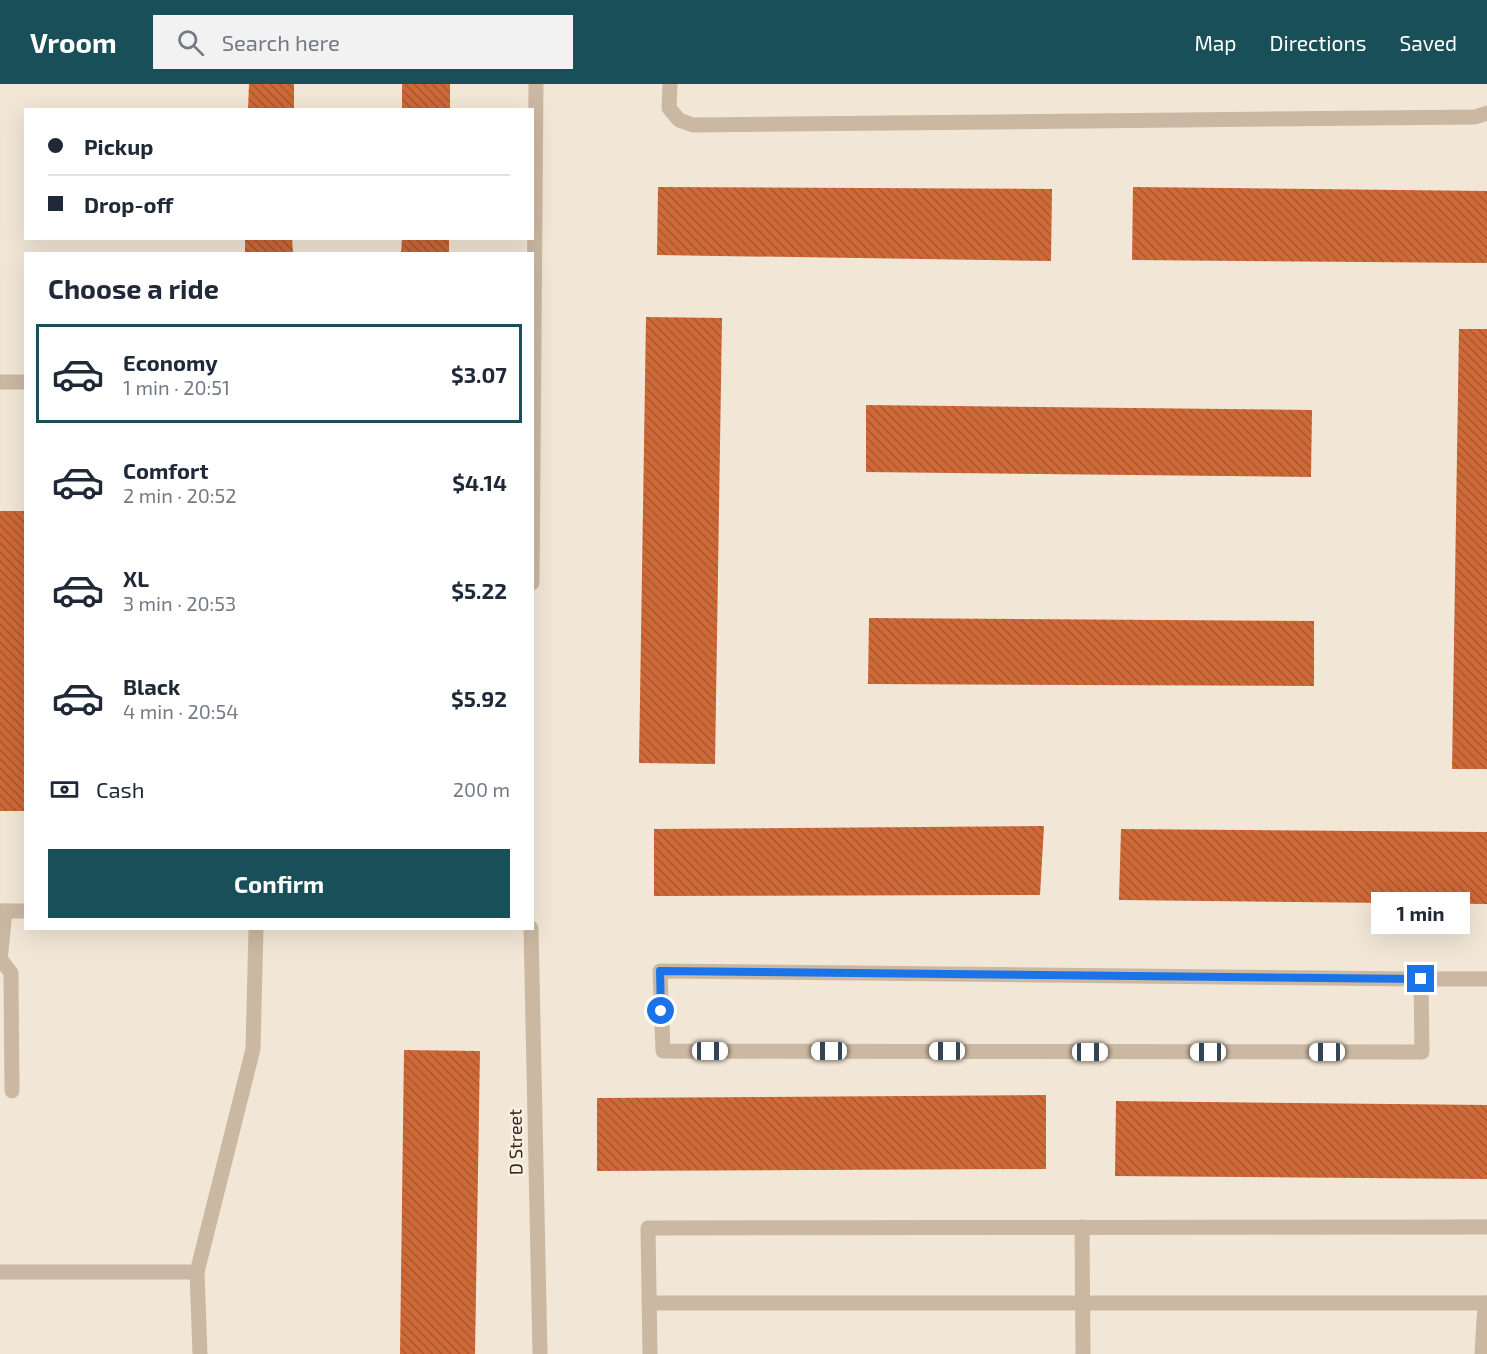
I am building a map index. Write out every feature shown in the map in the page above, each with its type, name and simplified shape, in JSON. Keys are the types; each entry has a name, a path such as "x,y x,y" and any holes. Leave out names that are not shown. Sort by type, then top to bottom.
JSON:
{"street":[{"path":"534,334 536,84"},
{"path":"670,84 669,108 679,120 693,125 1475,117 1487,112"},
{"path":"0,382 24,382"},
{"path":"12,1090 11,973 1,961 2,911 24,911"},
{"path":"200,1354 197,1272 254,1049 256,930"},
{"name":"D Street","path":"531,930 540,1354"},
{"path":"1421,979 1422,1052 663,1051 660,971 1487,979"},
{"path":"650,1354 648,1227 1487,1227"},
{"path":"1082,1227 1083,1354"},
{"path":"0,1272 197,1272"},
{"path":"649,1303 1486,1303 1482,1354"}],"building":[{"path":"249,84 294,84 294,108 248,108"},
{"path":"402,84 450,84 450,108 402,108"},
{"path":"658,187 1052,189 1051,261 657,255"},
{"path":"1133,187 1487,191 1487,263 1132,260"},
{"path":"245,240 292,240 293,252 245,252"},
{"path":"402,240 449,240 449,252 401,252"},
{"path":"646,317 722,318 715,764 639,763"},
{"path":"1459,329 1487,329 1487,769 1452,769"},
{"path":"866,405 1312,410 1311,477 866,472"},
{"path":"0,511 24,511 24,811 0,811"},
{"path":"869,618 1314,621 1314,686 868,684"},
{"path":"1044,826 1040,895 654,896 654,829"},
{"path":"1121,829 1487,832 1487,904 1119,900"},
{"path":"404,1050 480,1051 475,1354 400,1354"},
{"path":"1046,1095 1046,1169 597,1171 597,1098"},
{"path":"1116,1101 1487,1105 1487,1179 1115,1176"}],"route":[{"path":"661,1011 660,971 1421,979"}]}
